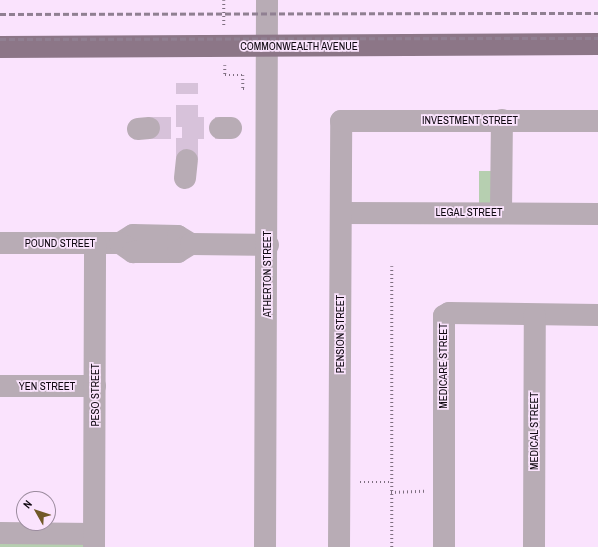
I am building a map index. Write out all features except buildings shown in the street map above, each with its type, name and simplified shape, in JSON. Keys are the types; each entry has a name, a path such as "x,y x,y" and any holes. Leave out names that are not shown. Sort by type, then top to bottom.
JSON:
{"main road":[{"name":"COMMONWEALTH AVENUE","path":"0,47 598,44"}],"street":[{"name":"ATHERTON STREET","path":"265,547 268,244 267,0"},
{"path":"502,120 502,211"},
{"name":"INVESTMENT STREET","path":"341,121 598,121"},
{"name":"PENSION STREET","path":"339,547 341,121"},
{"name":"LEGAL STREET","path":"341,213 502,211 598,214"},
{"name":"POUND STREET","path":"0,243 120,243 133,252 178,252 191,244 268,244"},
{"name":"PESO STREET","path":"94,540 96,243"},
{"name":"MEDICARE STREET","path":"444,547 444,316 449,313 598,315"},
{"name":"MEDICAL STREET","path":"534,547 535,315"},
{"name":"YEN STREET","path":"0,386 95,386"},
{"path":"0,533 94,540"}],"path":[{"path":"225,75 242,75 243,89"},
{"path":"392,266 395,392 391,482 392,547"},
{"path":"339,482 391,482"},
{"path":"391,492 444,491"}],"green space":[{"path":"479,171 498,171 498,203 479,203"},
{"path":"0,542 83,543 83,547 0,547"}],"tunnel":[{"path":"187,83 187,160"},
{"path":"149,128 220,128"}],"railway":[{"path":"0,14 598,13"},
{"path":"0,39 598,38"}]}
